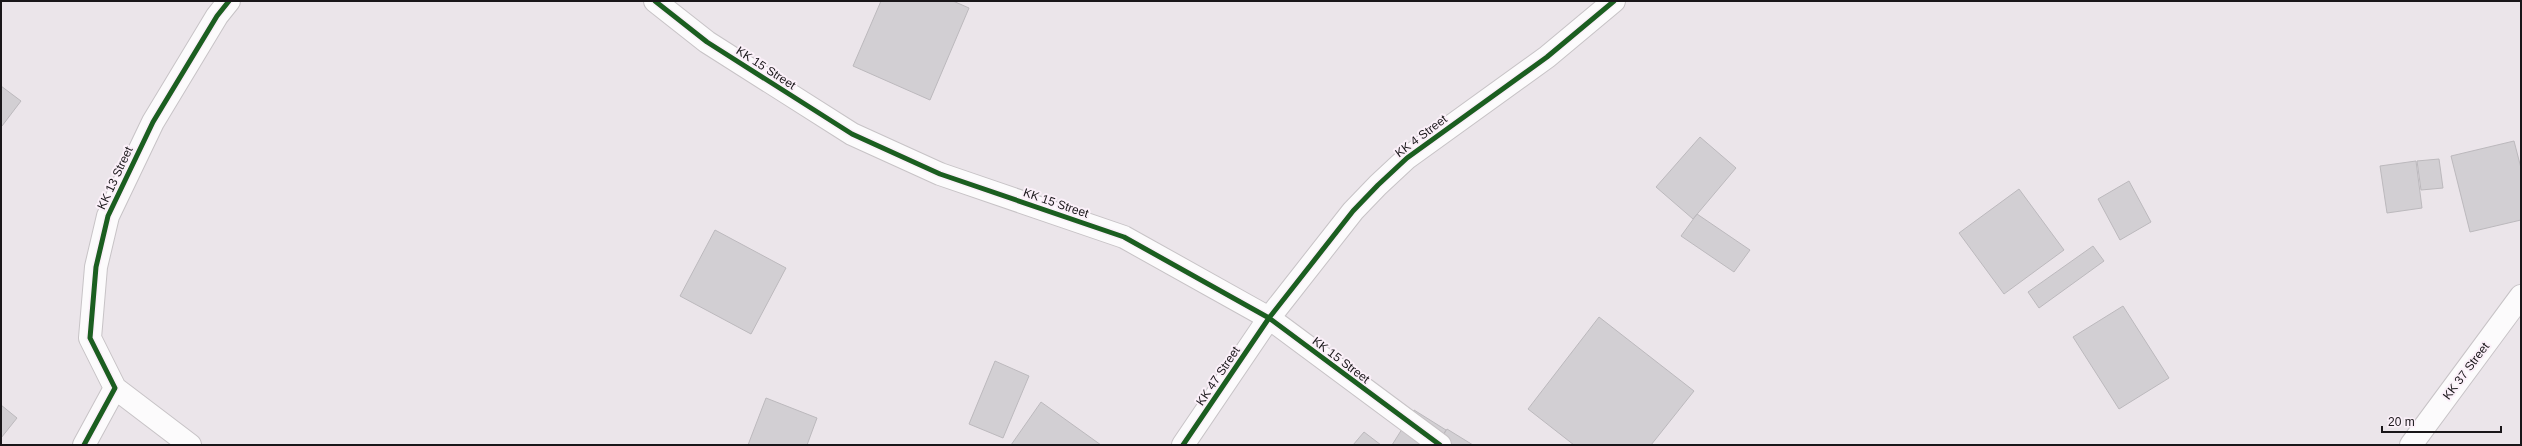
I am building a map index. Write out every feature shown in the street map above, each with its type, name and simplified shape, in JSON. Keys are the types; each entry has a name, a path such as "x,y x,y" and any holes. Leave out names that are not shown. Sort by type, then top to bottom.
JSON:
{"street":[{"name":"KK 13 Street","path":"115,388 90,338 96,267 108,216 153,122 217,16 229,1"},
{"name":"KK 15 Street","path":"655,1 707,42 852,134 940,174 1124,237 1269,318 1440,445"},
{"name":"KK 4 Street","path":"1269,318 1353,211 1407,158 1546,57 1614,1"},
{"name":"KK 37 Street","path":"2411,445 2521,296"},
{"name":"KK 47 Street","path":"1183,445 1269,318"},
{"path":"84,445 115,388 190,445"}],"building":[{"path":"881,1 953,1 969,8 930,100 853,66"},
{"path":"1,86 21,101 2,126 1,125"},
{"path":"1700,137 1736,168 1693,219 1656,187"},
{"path":"2514,141 2521,168 2521,220 2470,232 2451,156"},
{"path":"2439,159 2443,188 2421,190 2417,161"},
{"path":"2416,161 2422,208 2387,213 2380,166"},
{"path":"2129,181 2151,222 2120,240 2098,199"},
{"path":"2019,189 2064,250 2004,294 1959,233"},
{"path":"1697,214 1750,250 1734,272 1681,236"},
{"path":"715,230 786,268 751,334 680,296"},
{"path":"2093,246 2104,261 2039,308 2028,292"},
{"path":"2123,306 2169,378 2119,409 2073,337"},
{"path":"1599,317 1694,391 1651,445 1574,445 1528,409"},
{"path":"995,361 1029,376 1003,438 969,424"},
{"path":"766,398 817,418 807,445 748,445"},
{"path":"1041,402 1101,445 1011,445"},
{"path":"1,405 17,418 1,438"},
{"path":"1414,410 1446,430 1437,445 1392,445"},
{"path":"1447,429 1473,445 1437,445"},
{"path":"1364,432 1381,445 1353,445"}],"cycle path":[{"path":"84,445 115,388 90,338 96,267 108,216 153,122 217,16 229,1"},
{"path":"655,1 707,42 852,134 940,174 1124,237 1269,318 1440,445"},
{"path":"1183,445 1269,318 1353,211 1378,185 1407,158 1547,57 1614,1"}]}
